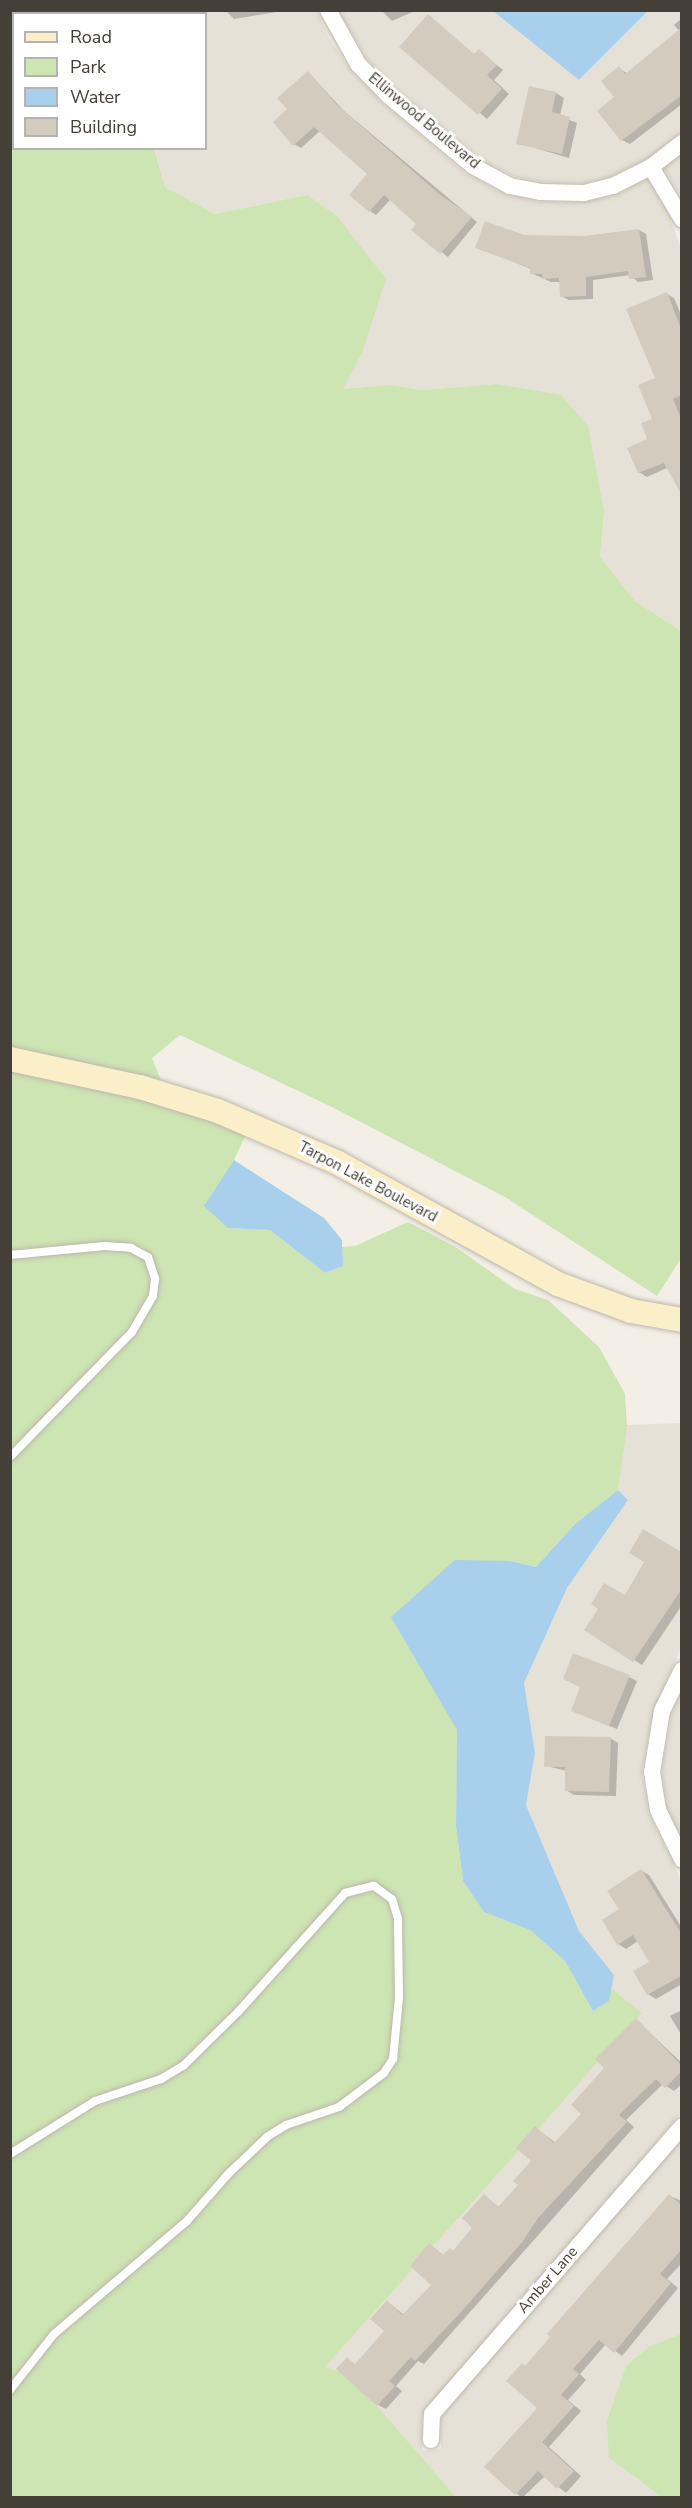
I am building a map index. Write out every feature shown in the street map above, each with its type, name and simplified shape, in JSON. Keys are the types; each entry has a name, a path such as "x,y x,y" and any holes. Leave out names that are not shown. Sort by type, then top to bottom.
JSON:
{"street":[{"name":"Ellinwood Boulevard","path":"328,10 358,64 388,95 473,166 510,186 540,192 584,193 613,186 651,167 681,143"},
{"path":"651,167 681,219"},
{"name":"Tarpon Lake Boulevard","path":"10,1059 140,1087 218,1111 338,1163 558,1284 621,1308 681,1320"},
{"path":"681,1670 662,1711 652,1772 658,1810 681,1859"},
{"name":"Amber Lane","path":"432,2440 432,2414 681,2126"}],"lane":[{"path":"10,1255 105,1246 131,1248 148,1257 155,1279 153,1296 132,1332 10,1457"},
{"path":"10,2154 95,2101 161,2079 184,2065 238,2012 345,1893 374,1886 392,1899 398,1919 399,1998 393,2059 384,2073 329,2113 286,2125 267,2137 228,2173 187,2221 54,2334 10,2390"}],"shaded area":[{"path":"317,11 329,38 351,71 381,102 466,174 504,194 539,202 585,202 616,195 647,179 670,217 681,249 681,631 635,601 600,557 604,512 496,384 422,390 390,385 342,389 362,353 307,195 215,214 165,187 154,150 207,150 207,12 178,12"},
{"path":"339,11 493,11 579,80 648,11 681,11 681,132 647,159 610,177 584,183 542,182 514,176 479,158 395,87 366,57"},
{"path":"681,155 681,197 664,168"},
{"path":"681,1423 681,1648 654,1708 642,1772 648,1813 681,1880 681,2113 422,2415 422,2451 441,2449 441,2417 681,2139 681,2334 650,2346 609,2458 662,2497 456,2497 350,2376 325,2367 642,2013 611,1988 614,1975 579,1931 526,1805 535,1753 524,1683 567,1588 628,1500 618,1490 626,1425"},
{"path":"681,1692 681,1839 667,1806 662,1771 672,1713"}],"green space":[{"path":"10,11 179,11 12,12 12,150 154,150 165,187 215,214 307,195 337,216 386,279 362,353 343,389 390,385 422,390 496,384 561,395 588,426 604,512 600,557 635,601 681,631 682,1257 657,1296 505,1197 332,1107 180,1035 152,1058 162,1083 11,1049"},
{"path":"10,1069 136,1096 246,1134 234,1160 228,1228 270,1230 325,1273 343,1266 342,1247 355,1246 408,1222 454,1246 515,1289 548,1300 599,1347 625,1394 627,1426 618,1490 575,1524 536,1567 510,1561 434,1686 457,1730 456,1826 463,1881 484,1912 530,1930 565,1961 593,2011 609,2001 611,1988 642,2013 325,2367 350,2375 456,2497 11,2497"},
{"path":"681,2334 681,2497 662,2497 609,2458 607,2421 626,2366 650,2346"}],"water":[{"path":"493,11 648,11 579,80"},
{"path":"234,1160 324,1218 342,1240 343,1266 325,1273 270,1230 228,1228 204,1206"},
{"path":"618,1490 628,1500 567,1588 524,1683 535,1753 526,1805 579,1931 614,1975 609,2001 593,2011 565,1961 530,1930 484,1912 463,1881 456,1826 457,1730 391,1617 455,1560 510,1561 536,1567 575,1524"}],"building":[{"path":"428,14 474,54 479,49 497,65 487,75 502,89 478,115 399,47"},
{"path":"681,28 681,96 621,141 597,111 614,97 601,81 619,66 625,74"},
{"path":"308,71 337,105 438,193 472,217 440,254 411,230 416,224 384,195 369,212 349,195 367,174 314,127 293,146 273,122 287,109 277,98"},
{"path":"529,86 556,92 552,112 570,117 562,154 516,144"},
{"path":"485,221 524,235 584,236 639,229 646,277 629,279 628,271 586,277 586,296 560,297 559,278 542,279 542,274 530,274 530,268 475,248"},
{"path":"667,292 681,329 681,395 673,399 681,419 681,494 664,463 638,473 627,448 647,439 641,423 652,419 638,385 655,378 626,309"},
{"path":"643,1529 681,1552 681,1590 633,1662 584,1630 598,1609 591,1604 604,1583 625,1595 644,1562 629,1553"},
{"path":"573,1653 630,1675 609,1726 571,1711 580,1687 563,1679"},
{"path":"545,1736 611,1737 609,1792 565,1791 565,1767 544,1767"},
{"path":"641,1869 681,1933 681,1976 647,1995 633,1971 649,1962 633,1935 617,1945 602,1920 619,1909 607,1891"},
{"path":"636,2018 681,2065 681,2072 665,2088 656,2079 619,2115 627,2122 538,2218 523,2241 461,2312 415,2361 411,2357 389,2381 395,2386 377,2406 336,2369 347,2357 355,2364 384,2331 370,2319 387,2300 402,2315 431,2285 410,2266 429,2243 443,2255 450,2248 453,2251 472,2228 462,2218 484,2194 498,2207 518,2185 513,2181 531,2161 516,2148 535,2126 554,2143 581,2114 571,2105 604,2068 595,2059"},
{"path":"669,2194 681,2205 681,2250 660,2274 671,2283 614,2353 599,2340 573,2369 579,2374 561,2395 574,2406 542,2442 574,2471 557,2489 538,2471 515,2495 484,2467 537,2408 506,2381 522,2363 525,2366 550,2337 547,2334"}]}
